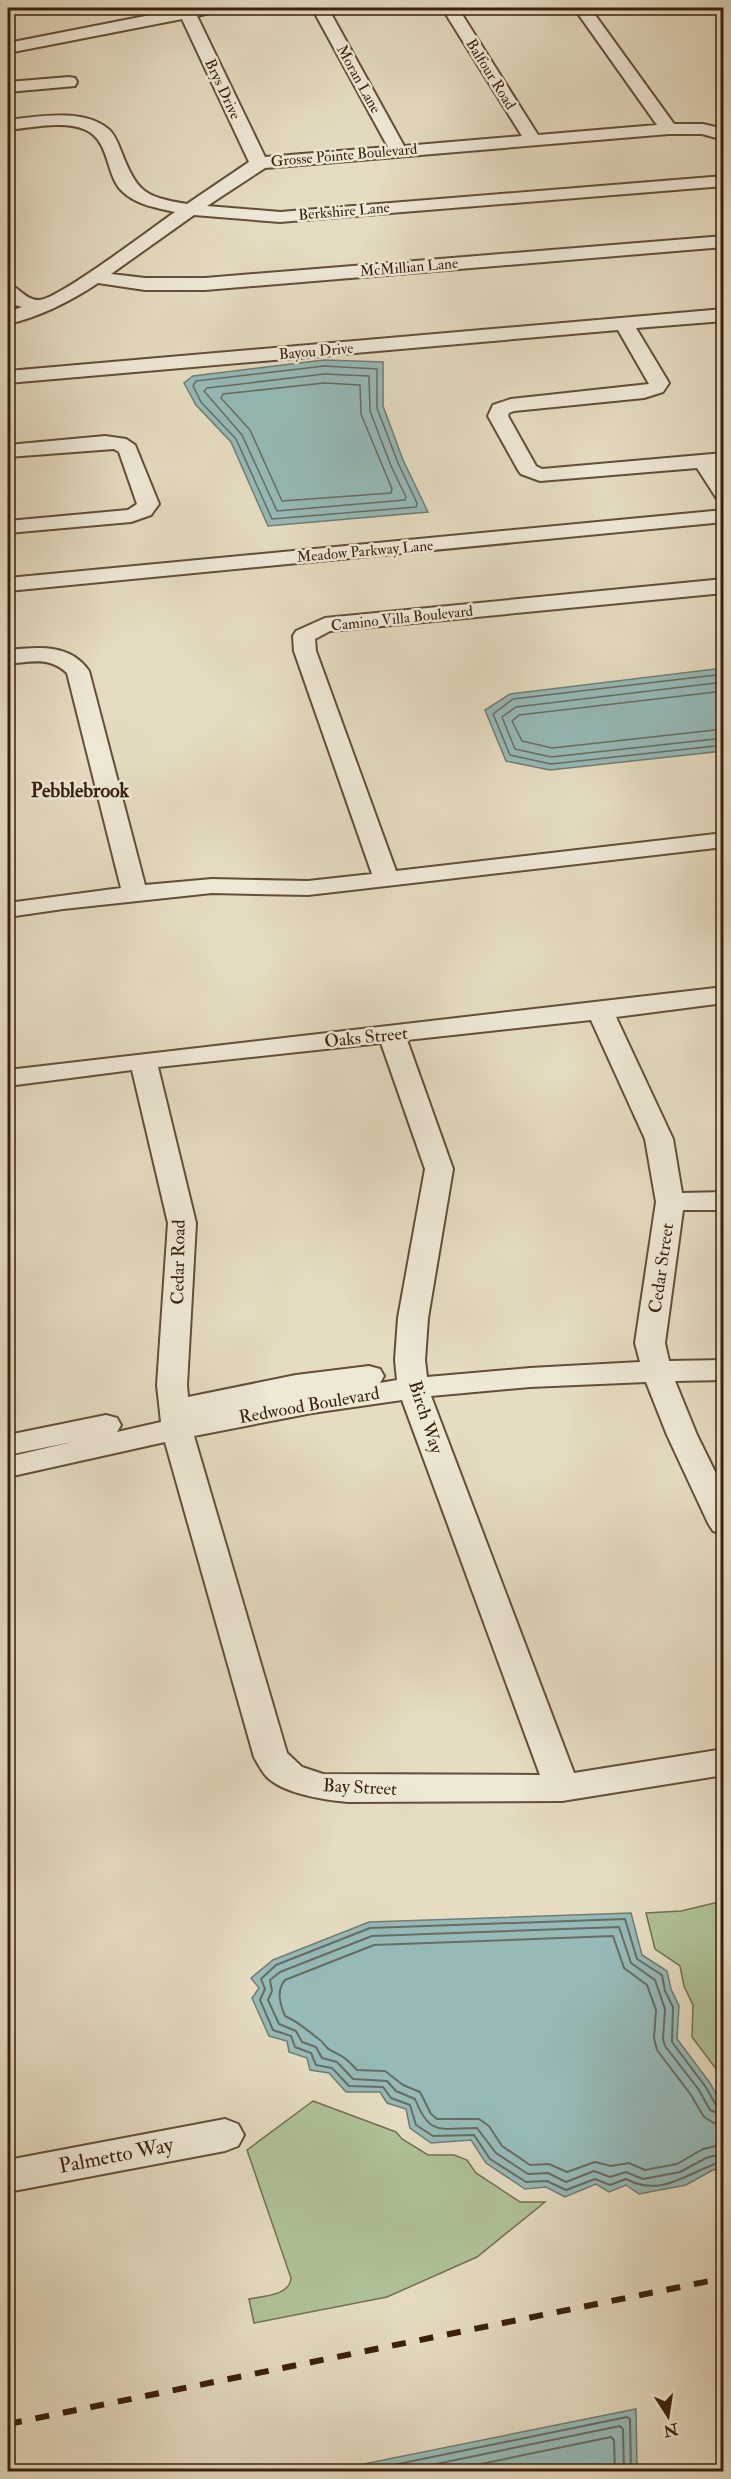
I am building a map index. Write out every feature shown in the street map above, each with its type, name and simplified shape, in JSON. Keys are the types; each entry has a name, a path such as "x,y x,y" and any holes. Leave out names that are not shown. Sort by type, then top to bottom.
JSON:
{"street":[{"path":"8,48 212,8"},
{"name":"Moran Lane","path":"320,8 398,150"},
{"name":"Balfour Road","path":"450,8 533,140"},
{"path":"582,8 669,129"},
{"name":"Brys Drive","path":"187,12 255,158 261,163"},
{"path":"8,87 69,82"},
{"path":"8,111 10,115 8,116"},
{"name":"Berkshire Lane","path":"8,125 64,121 97,128 107,136 128,188 150,200 190,210 230,216 280,217 723,181"},
{"name":"Grosse Pointe Boulevard","path":"8,318 74,291 261,163 669,129 703,129 723,135"},
{"name":"McMillian Lane","path":"94,277 145,284 205,285 723,241"},
{"path":"8,290 19,300 42,306"},
{"name":"Bayou Drive","path":"8,377 723,315"},
{"path":"624,324 659,383 656,388 644,392 511,405 500,409 498,416 528,470 540,475 713,460 723,495"},
{"path":"8,451 105,442 119,443 128,449 148,504 144,511 131,516 8,527"},
{"name":"Meadow Parkway Lane","path":"8,585 723,516"},
{"name":"Camino Villa Boulevard","path":"387,880 304,651 303,636 325,625 723,586"},
{"path":"8,657 40,653 66,658 78,671 135,893"},
{"path":"8,910 135,893 236,885 308,888 723,840"},
{"name":"Oaks Street","path":"8,1078 723,995"},
{"name":"Cedar Street","path":"600,1011 659,1139 670,1202 650,1343 654,1362 723,1523"},
{"name":"Birch Way","path":"392,1035 439,1169 413,1318 412,1379 562,1788"},
{"name":"Cedar Road","path":"144,1061 182,1223 172,1385 176,1421"},
{"path":"670,1202 723,1201"},
{"name":"Redwood Boulevard","path":"8,1445 176,1421 262,1412 412,1379 493,1380 654,1362 723,1350"},
{"name":"Redwood Boulevard","path":"654,1362 723,1370"},
{"name":"Redwood Boulevard","path":"8,1467 176,1421"},
{"name":"Bay Street","path":"176,1421 263,1733 271,1757 279,1768 290,1776 322,1787 348,1790 562,1788 723,1762"},
{"name":"Palmetto Way","path":"8,2176 225,2135"}],"green space":[{"path":"724,1901 723,2078 692,2037 693,2005 684,1986 680,1966 655,1949 646,1913 681,1911"},
{"path":"313,2101 396,2132 402,2139 428,2155 454,2155 467,2160 476,2173 520,2202 545,2202 477,2257 387,2297 254,2323 249,2299 281,2292 289,2284 291,2278 247,2150"}],"water":[{"path":"324,360 383,362 383,406 403,460 428,512 268,526 231,442 196,405 184,383 193,376"},
{"path":"723,668 723,751 550,770 506,761 485,710 510,694"},
{"path":"631,1913 642,1955 667,1971 671,1989 679,2006 677,2039 710,2083 723,2107 723,2166 686,2185 639,2194 626,2185 609,2192 596,2184 565,2197 546,2187 525,2189 486,2163 471,2140 431,2143 410,2128 406,2109 387,2103 380,2092 346,2092 329,2073 310,2070 307,2058 289,2052 287,2041 269,2036 252,1998 259,1988 251,1978 273,1960 369,1922"},
{"path":"636,2409 637,2471 329,2471"}],"railway":[{"path":"8,2424 724,2278"}],"district":[{"name":"Pebblebrook","path":"80,790"}]}
